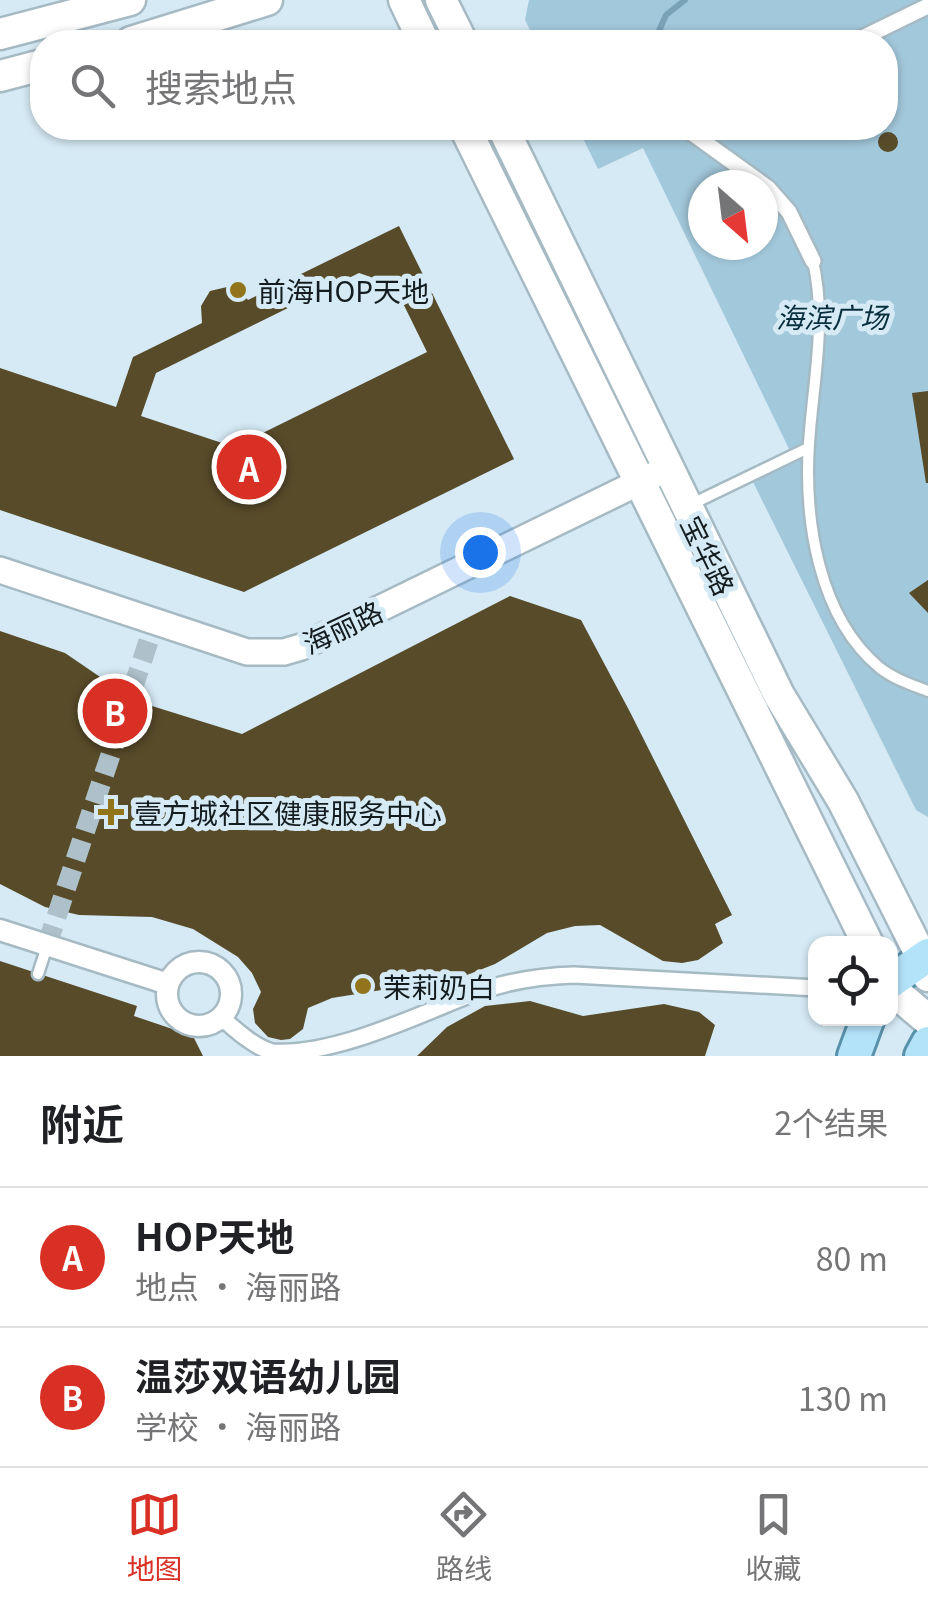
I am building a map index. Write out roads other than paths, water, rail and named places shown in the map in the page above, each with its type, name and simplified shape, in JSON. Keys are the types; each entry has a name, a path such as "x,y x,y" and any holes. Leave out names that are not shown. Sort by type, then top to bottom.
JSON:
{"main road":[{"path":"59,30 130,0"},
{"path":"170,30 266,0"},
{"path":"404,0 418,30"},
{"path":"441,0 456,30"},
{"path":"0,34 30,34"},
{"path":"0,76 30,69"},
{"name":"宝华路","path":"472,140 864,936"},
{"name":"宝华路","path":"509,140 779,695 857,828 926,963"},
{"path":"820,846 834,858 847,857 859,843 857,828"},
{"path":"898,980 926,963"},
{"path":"898,992 928,1020"},
{"path":"854,1056 865,1026"},
{"path":"921,1056 928,1044"}],"street":[{"path":"879,30 928,6"},
{"path":"701,140 768,188 789,212 813,261"},
{"name":"海丽路","path":"0,570 248,652 284,652 318,639 667,468"},
{"path":"0,930 168,984"},
{"path":"202,962 221,970 232,988 232,998 222,1018 202,1027 182,1022 168,1005 168,984 181,967 202,962"},
{"path":"222,1018 255,1044 295,1056 346,1048 474,993 540,976 574,974 808,988"}],"lane":[{"path":"813,261 820,321 808,474 819,562 840,620 881,668 928,691"},
{"path":"686,507 808,448"},
{"path":"38,974 47,945"}],"waterway":[{"path":"659,30 666,15 685,0"}],"tunnel":[{"path":"47,945 155,622"}],"place":[{"name":"前海HOP天地","path":"238,290"},
{"name":"HOP天地","path":"249,467"},
{"name":"温莎双语幼儿园","path":"115,711"},
{"name":"壹方城社区健康服务中心","path":"111,812"},
{"name":"茉莉奶白","path":"363,986"}],"park label":[{"name":"海滨广场","path":"832,316"}]}
